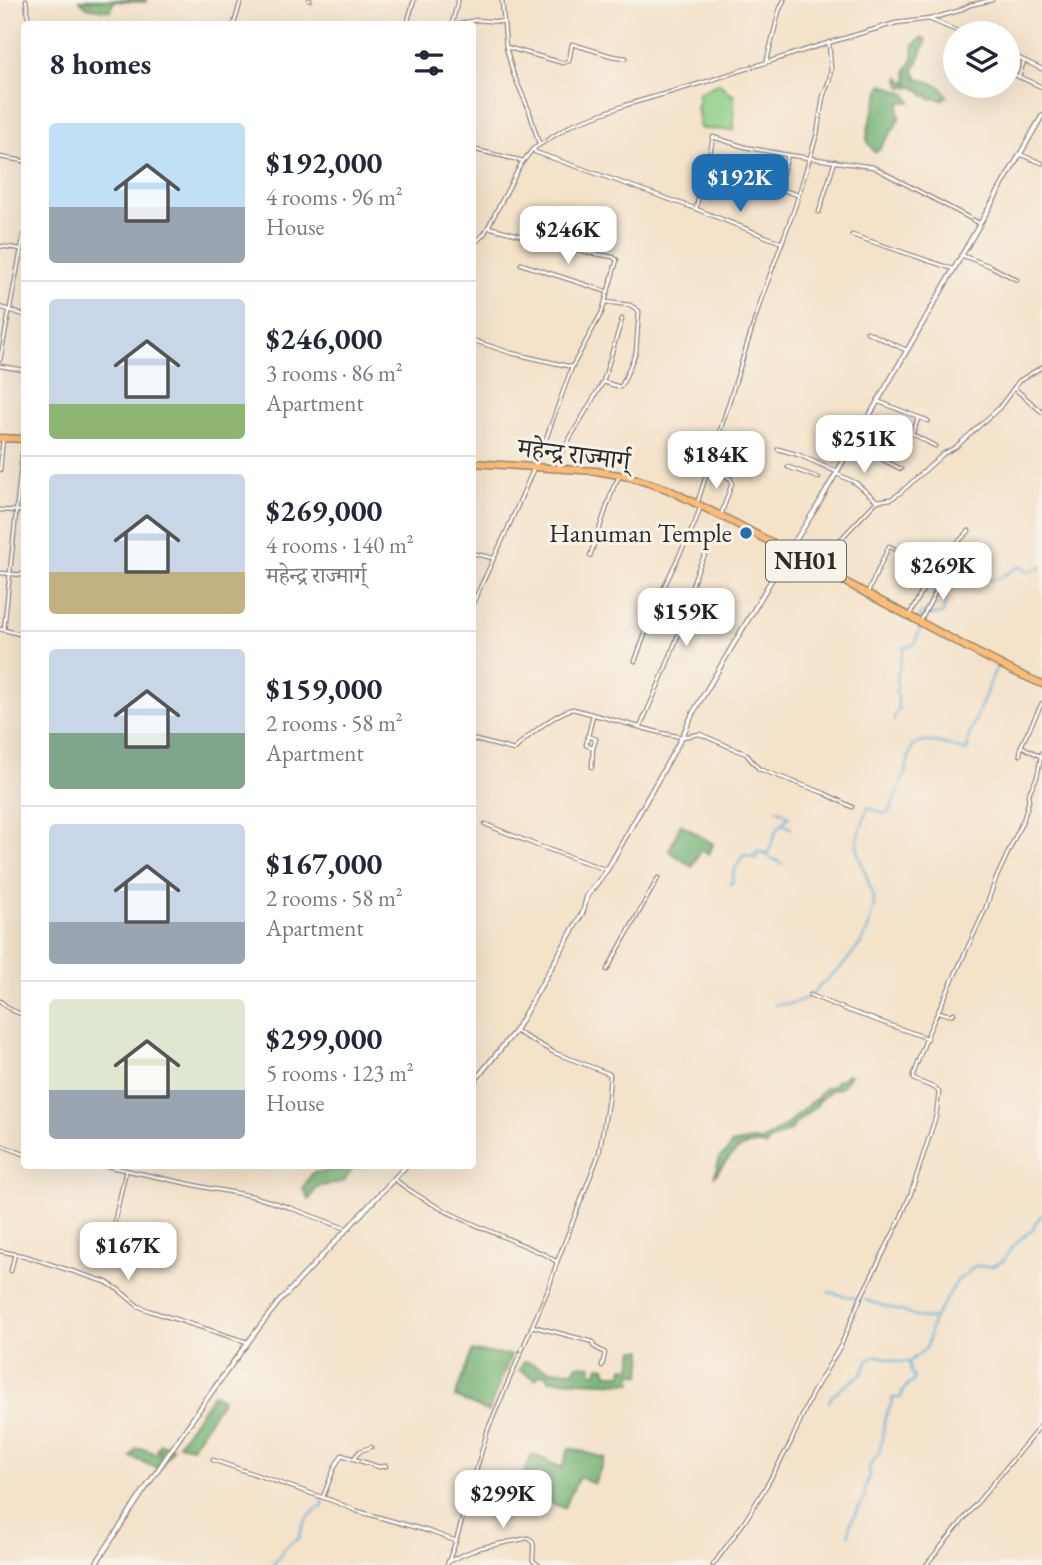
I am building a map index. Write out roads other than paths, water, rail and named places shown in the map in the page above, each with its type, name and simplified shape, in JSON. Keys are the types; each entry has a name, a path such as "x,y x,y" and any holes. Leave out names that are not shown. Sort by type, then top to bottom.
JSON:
{"highway":[{"path":"2,438 21,438"},
{"name":"महेन्द्र राज्मार्ग्","path":"476,463 596,471 667,489 1042,684"}],"street":[{"path":"26,0 29,21"},
{"path":"235,21 241,0"},
{"path":"408,21 414,0"},
{"path":"453,21 458,0"},
{"path":"502,0 506,47 539,144"},
{"path":"766,62 779,10 785,0"},
{"path":"476,242 488,227 523,161 533,149 580,121 896,23 929,19 992,0"},
{"path":"929,19 943,25"},
{"path":"472,21 504,22"},
{"path":"635,660 659,599 695,523 709,467 759,306 799,195 830,81 829,43"},
{"path":"506,47 564,63 569,61 572,44 626,58"},
{"path":"1020,59 1042,69"},
{"path":"1020,74 1024,61"},
{"path":"1020,77 1042,87"},
{"path":"476,1079 515,1031 583,912 587,896 607,870 693,713 836,473 1042,116"},
{"path":"696,209 713,136 745,147 873,167 979,223"},
{"path":"533,149 535,152 696,209 782,243"},
{"path":"476,150 523,161"},
{"path":"778,188 788,155"},
{"path":"1020,155 1042,163"},
{"path":"0,158 21,161"},
{"path":"819,212 835,161"},
{"path":"696,162 799,195"},
{"path":"476,597 543,447 572,367 599,318 617,260 488,227"},
{"path":"852,235 953,269"},
{"path":"0,246 21,249"},
{"path":"0,360 21,254"},
{"path":"961,255 1017,280"},
{"path":"521,264 608,292"},
{"path":"603,382 616,387 622,385 636,352 639,311 630,305 605,302"},
{"path":"0,307 21,314"},
{"path":"561,469 557,460 603,382 621,319"},
{"path":"867,332 906,350"},
{"path":"476,341 511,353 572,367"},
{"path":"0,366 21,370"},
{"path":"815,566 877,501 891,499 900,494 999,408 1019,381 1042,367"},
{"path":"1014,388 1042,412"},
{"path":"877,401 928,421"},
{"path":"919,417 912,434 935,446"},
{"path":"0,470 2,438"},
{"path":"852,444 901,469"},
{"path":"778,449 856,483 877,501"},
{"path":"21,465 11,573 2,630 21,633"},
{"path":"709,467 732,482 721,516"},
{"path":"788,467 819,478"},
{"path":"590,556 619,475"},
{"path":"0,510 21,512"},
{"path":"909,616 933,570 969,531"},
{"path":"867,594 889,546 933,570"},
{"path":"476,554 494,559"},
{"path":"640,727 665,672 680,631 696,571 705,555"},
{"path":"920,622 946,572"},
{"path":"0,573 21,575"},
{"path":"1020,755 1021,746 1042,703"},
{"path":"476,740 514,750 561,713 573,709 682,737 700,734 746,754 759,769 824,793 852,807"},
{"path":"593,715 586,745 593,748"},
{"path":"587,736 596,739 593,767"},
{"path":"713,1565 746,1521 790,1444 812,1394 841,1345 861,1297 899,1222 924,1155 939,1092 913,1079 938,1012 1024,818 1028,795 1037,777 1041,754 1021,746"},
{"path":"485,824 607,870"},
{"path":"607,970 658,878"},
{"path":"810,995 927,1038"},
{"path":"0,1002 21,1013"},
{"path":"938,1012 950,1015 954,1013"},
{"path":"448,1563 488,1429 549,1287 599,1154 608,1100 610,1074 555,1053 515,1031"},
{"path":"0,1145 21,1153"},
{"path":"121,1169 252,1196 288,1206 347,1229"},
{"path":"96,1565 184,1431 247,1342 278,1303 403,1169"},
{"path":"113,1228 126,1170"},
{"path":"394,1180 438,1208 557,1262"},
{"path":"0,1251 106,1282 138,1306 247,1342"},
{"path":"11,1271 15,1254"},
{"path":"532,1326 593,1342 593,1346 605,1353 602,1366"},
{"path":"926,1565 1042,1424"},
{"path":"355,1458 360,1451 371,1447"},
{"path":"323,1497 342,1455 379,1467 386,1466"},
{"path":"214,1460 357,1511 456,1541"},
{"path":"448,1563 479,1548 528,1538 533,1544 530,1565"},
{"path":"532,1556 533,1562 539,1565"}],"waterway":[{"path":"917,619 921,613 943,613 949,584 956,573 997,579 1020,566 1027,572 1042,567"},
{"path":"894,721 899,709 899,698 895,692 898,684 896,681 904,648 915,644 920,629 918,624"},
{"path":"774,1005 807,998 843,965 861,943 874,905 858,853 857,839 868,807 885,814 889,812 904,777 912,746 933,742 967,751 969,736 996,668"},
{"path":"777,809 789,816 783,823"},
{"path":"730,884 743,856 751,857 758,851 768,853 779,827 782,824 791,829"},
{"path":"752,857 756,859 758,853"},
{"path":"762,853 783,864"},
{"path":"930,1331 934,1319 957,1281 975,1266 993,1266 1004,1260 1012,1247 1033,1230 1042,1215"},
{"path":"828,1292 858,1299"},
{"path":"865,1300 926,1319 934,1318"},
{"path":"849,1535 850,1524 865,1496 869,1467 880,1451 885,1417 893,1398 901,1398 904,1388 913,1382 909,1362 927,1347 930,1333"},
{"path":"829,1402 832,1396 863,1373 868,1360 876,1355 898,1362 909,1362"},
{"path":"273,1565 288,1545 299,1538 310,1515 323,1506 323,1497"}],"place":[{"name":"Hanuman Temple","path":"746,533"}]}
